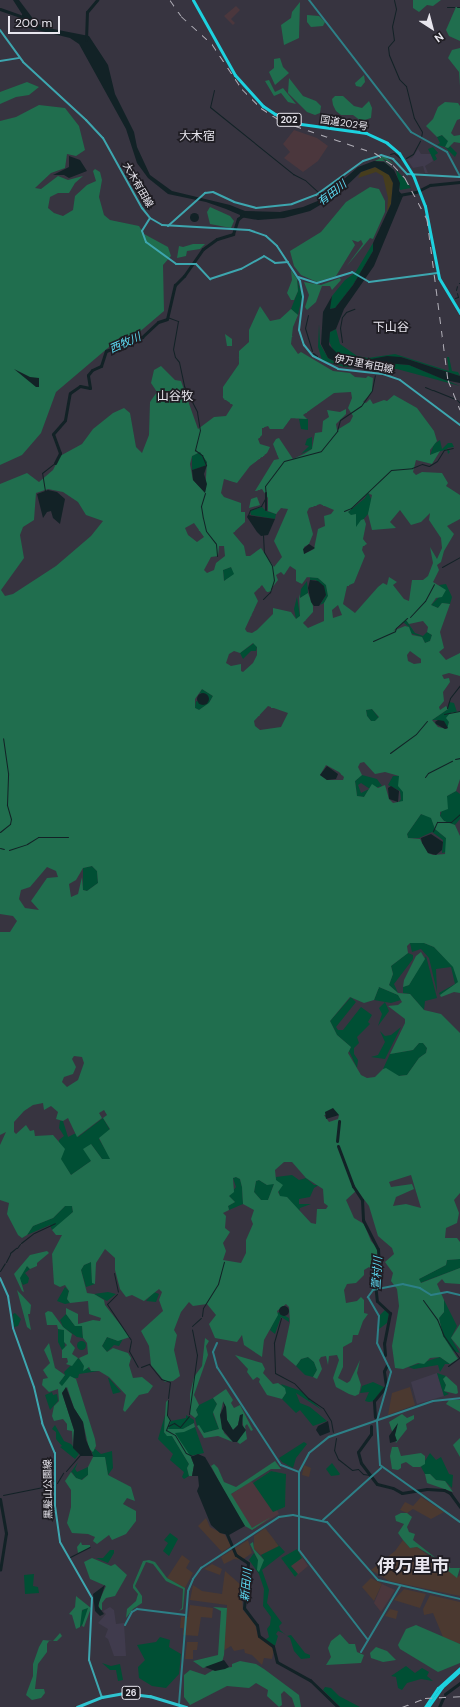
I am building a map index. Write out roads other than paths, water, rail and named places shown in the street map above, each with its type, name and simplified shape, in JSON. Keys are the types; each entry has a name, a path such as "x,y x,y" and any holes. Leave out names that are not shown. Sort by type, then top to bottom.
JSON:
{"highway":[{"name":"国道202号","path":"193,0 236,75 263,106 275,114 301,124 349,129 374,136 396,150 413,175 420,193 429,222 437,274 460,312"},
{"path":"426,1707 452,1675 460,1668"},
{"path":"452,1675 460,1671"}],"main road":[{"path":"0,30 20,58 0,61"},
{"name":"大木有田線","path":"20,58 103,138 142,208 150,218 168,226"},
{"path":"168,226 205,193 213,192 234,202 256,208 292,204 316,195 363,161 381,155 389,156 404,172 413,175 460,176"},
{"path":"150,218 142,231 146,242 176,264 193,263 210,279 241,270 264,256 275,263 288,262"},
{"name":"伊万里有田線","path":"168,226 237,229 255,231 266,236 288,262 298,277 303,297 300,330 304,345 313,356 338,369 383,374 400,380 460,425"},
{"path":"298,277 317,283 355,272 367,281 437,274"},
{"name":"黒髪山公園線","path":"0,1278 8,1296 13,1328 34,1387 42,1423 56,1457 55,1506 60,1542 92,1598 89,1660 102,1697"},
{"name":"26","path":"77,1707 102,1697 133,1693 186,1707"}],"street":[{"path":"309,0 411,132 447,152 460,176"},
{"path":"460,1295 447,1292 431,1295 420,1288 408,1285 376,1289 369,1294 368,1301 379,1316 377,1343 391,1372 377,1421 378,1453 381,1468 460,1522"},
{"path":"217,1343 213,1352 217,1368 281,1465 299,1472"},
{"path":"368,1640 300,1553 298,1547 299,1472 309,1453 319,1444 433,1401 460,1398"},
{"path":"323,1520 381,1468"},
{"path":"178,1704 188,1591 194,1576 201,1568 232,1547 273,1520 286,1515 298,1515 323,1520 337,1530 372,1576 385,1583 460,1599"},
{"path":"361,1652 400,1586"},
{"path":"126,1625 132,1612 137,1609 186,1616"}],"water":[{"name":"有田川","path":"13,0 19,0 34,20 43,27 89,36 108,65 115,94 134,132 137,147 150,175 172,191 230,205 245,211 280,212 303,207 320,200 358,167 374,161 384,162 394,170 400,183 399,191 403,196 374,266 344,309 336,329 330,332 329,345 342,358 355,362 387,356 401,357 460,376 460,383 445,380 409,365 386,363 364,367 338,363 328,358 321,344 323,312 332,296 330,309 335,308 353,285 373,251 373,243 391,204 393,183 389,175 375,167 361,172 337,195 310,211 284,218 258,220 240,217 240,215 206,202 168,194 148,178 137,163 126,129 79,44 70,38 29,28 22,20 22,14"},
{"path":"69,156 80,160 87,171 69,178 64,175 53,175 69,167"},
{"path":"192,213 196,213 198,217 196,221 192,221 190,219 190,215"},
{"path":"14,369 30,377 39,378 39,387 36,387"},
{"path":"207,465 204,474 207,484 205,493 193,480 192,470"},
{"path":"48,490 57,492 65,499 60,524 53,518 51,511 47,512 43,518 37,494"},
{"path":"248,515 275,519 268,535 261,536 257,532 247,517"},
{"path":"309,544 315,548 304,554 303,549"},
{"path":"310,580 318,581 324,586 326,595 319,606 314,606 311,602 308,588"},
{"path":"203,693 207,695 209,699 207,703 203,705 199,703 197,699 199,695"},
{"path":"438,720 444,721 448,728 445,729 436,724 435,722"},
{"path":"327,766 338,774 336,779 327,780 320,775"},
{"path":"391,786 399,791 398,802 389,799 388,788"},
{"path":"431,834 443,842 442,850 436,855 428,853 422,843 421,838"},
{"path":"333,1108 339,1115 326,1119 325,1112"},
{"path":"282,1306 286,1306 288,1307 288,1315 282,1316 279,1313 279,1309"},
{"path":"66,1387 74,1408 83,1422 86,1440 93,1456 81,1456 73,1448 74,1430 62,1393"},
{"path":"223,1401 226,1407 227,1420 233,1430 238,1425 240,1415 243,1414 242,1425 246,1430 237,1442 233,1442 222,1429 220,1415 224,1406"},
{"path":"328,1421 330,1432 320,1436 316,1430 318,1426"},
{"path":"398,1423 395,1435 397,1441 390,1443 389,1436"},
{"path":"198,1454 205,1457 245,1526 229,1535 220,1533 211,1525 197,1491 199,1486 198,1476 192,1476 194,1465 191,1457"},
{"path":"105,1585 98,1606 104,1614 100,1616 95,1611 93,1594"},
{"path":"224,1660 229,1667 225,1669 215,1671 205,1667"}],"waterway":[{"path":"86,40 87,12 97,0"},
{"path":"394,0 396,9 392,26 394,40 388,47 389,55 399,79 406,86 414,118 422,132 421,137"},
{"path":"447,7 454,7"},
{"path":"0,9 23,17"},
{"name":"有田川","path":"214,90 210,107 293,174 305,180 324,198"},
{"path":"406,158 413,154 420,141"},
{"path":"390,154 394,153 400,158"},
{"path":"399,195 416,192 430,185 460,182"},
{"name":"西牧川","path":"55,463 60,453 53,434 65,420 70,393 80,386 90,388 88,375 92,370 101,366 106,351 142,337 158,322 167,319 175,285 184,276 203,249 217,239 233,234 238,219 243,215"},
{"path":"456,290 457,286"},
{"path":"455,298 458,297 457,293"},
{"path":"342,342 340,328 342,317 346,312 354,309"},
{"path":"308,315 305,328 312,351"},
{"path":"167,317 178,321 173,349 175,357 179,362 184,386 197,412 200,430 195,450 202,455 206,465"},
{"path":"313,353 317,356"},
{"path":"248,515 250,510 261,506 266,497 265,486 284,461 321,451 337,431 340,420 361,406 372,390 375,375"},
{"path":"425,387 432,390"},
{"path":"433,390 453,398"},
{"path":"457,400 460,403"},
{"path":"344,511 351,508 391,470 412,468 422,464 429,466 437,461 444,450 453,448"},
{"path":"45,491 42,473 55,463"},
{"path":"205,493 201,506 203,518 206,531 216,544 217,556"},
{"path":"266,493 266,510"},
{"path":"263,535 264,552 272,566 274,580 270,592 263,599"},
{"path":"442,567 460,557"},
{"path":"410,617 425,601 434,584"},
{"path":"373,641 395,631 396,628 407,618"},
{"path":"447,708 450,698 460,685"},
{"path":"444,714 460,711"},
{"path":"390,753 416,734 427,721"},
{"path":"0,832 10,824 11,819 7,805 8,773 3,738"},
{"path":"455,759 460,758"},
{"path":"425,777 428,773 452,761"},
{"path":"433,831 437,822 451,822 460,814"},
{"path":"9,850 27,844 38,837 68,837"},
{"path":"0,848 4,849"},
{"name":"萱村川","path":"337,1141 339,1121"},
{"name":"萱村川","path":"338,1146 353,1186 362,1200 363,1220 378,1249 379,1266 375,1283 377,1301 390,1313 384,1343 385,1355"},
{"path":"21,1243 34,1233 55,1223"},
{"path":"17,1248 20,1244"},
{"path":"10,1253 16,1248"},
{"path":"6,1262 10,1254"},
{"path":"202,1316 203,1308 218,1284 224,1262"},
{"path":"0,1271 5,1263"},
{"path":"114,1273 118,1292"},
{"path":"117,1294 107,1304 131,1340"},
{"path":"423,1300 437,1319 444,1336 460,1359"},
{"path":"192,1326 201,1318"},
{"path":"281,1318 274,1343 275,1373 294,1383 308,1398 323,1408 331,1421 333,1432"},
{"path":"189,1414 197,1355 192,1329"},
{"path":"131,1341 129,1351 138,1367"},
{"path":"448,1366 459,1358"},
{"path":"141,1367 149,1364 161,1379 170,1382 168,1398"},
{"name":"萱村川","path":"375,1417 374,1401 386,1386 384,1371 387,1365"},
{"path":"168,1400 167,1415 170,1420 166,1430 175,1435 186,1453 192,1456"},
{"path":"168,1426 174,1423 180,1427 189,1416"},
{"name":"萱村川","path":"371,1426 371,1434 358,1452 361,1463 377,1484 393,1488 402,1493 427,1489 444,1490 450,1493 460,1507"},
{"path":"336,1438 334,1450 338,1459 352,1470 358,1469 363,1474 370,1475"},
{"path":"66,1471 81,1454"},
{"path":"57,1483 63,1473"},
{"path":"3,1495 53,1485"},
{"path":"0,1499 6,1533 0,1570"},
{"name":"新田川","path":"226,1532 236,1555 248,1563 244,1608 257,1625 259,1636 273,1646 277,1662 310,1680 338,1707"},
{"path":"70,1557 90,1547"},
{"name":"新田川","path":"445,1694 460,1683"},
{"name":"新田川","path":"439,1707 443,1698"}],"railway":[{"path":"170,0 181,16 212,44 242,89 261,108 281,121 375,153 393,165 405,178 427,219 448,380 460,410"},
{"path":"402,1707 425,1698 460,1696"}],"district":[{"name":"大木宿","path":"197,137"},
{"name":"下山谷","path":"391,328"},
{"name":"山谷牧","path":"175,397"},
{"name":"伊万里市","path":"413,1566"}]}
